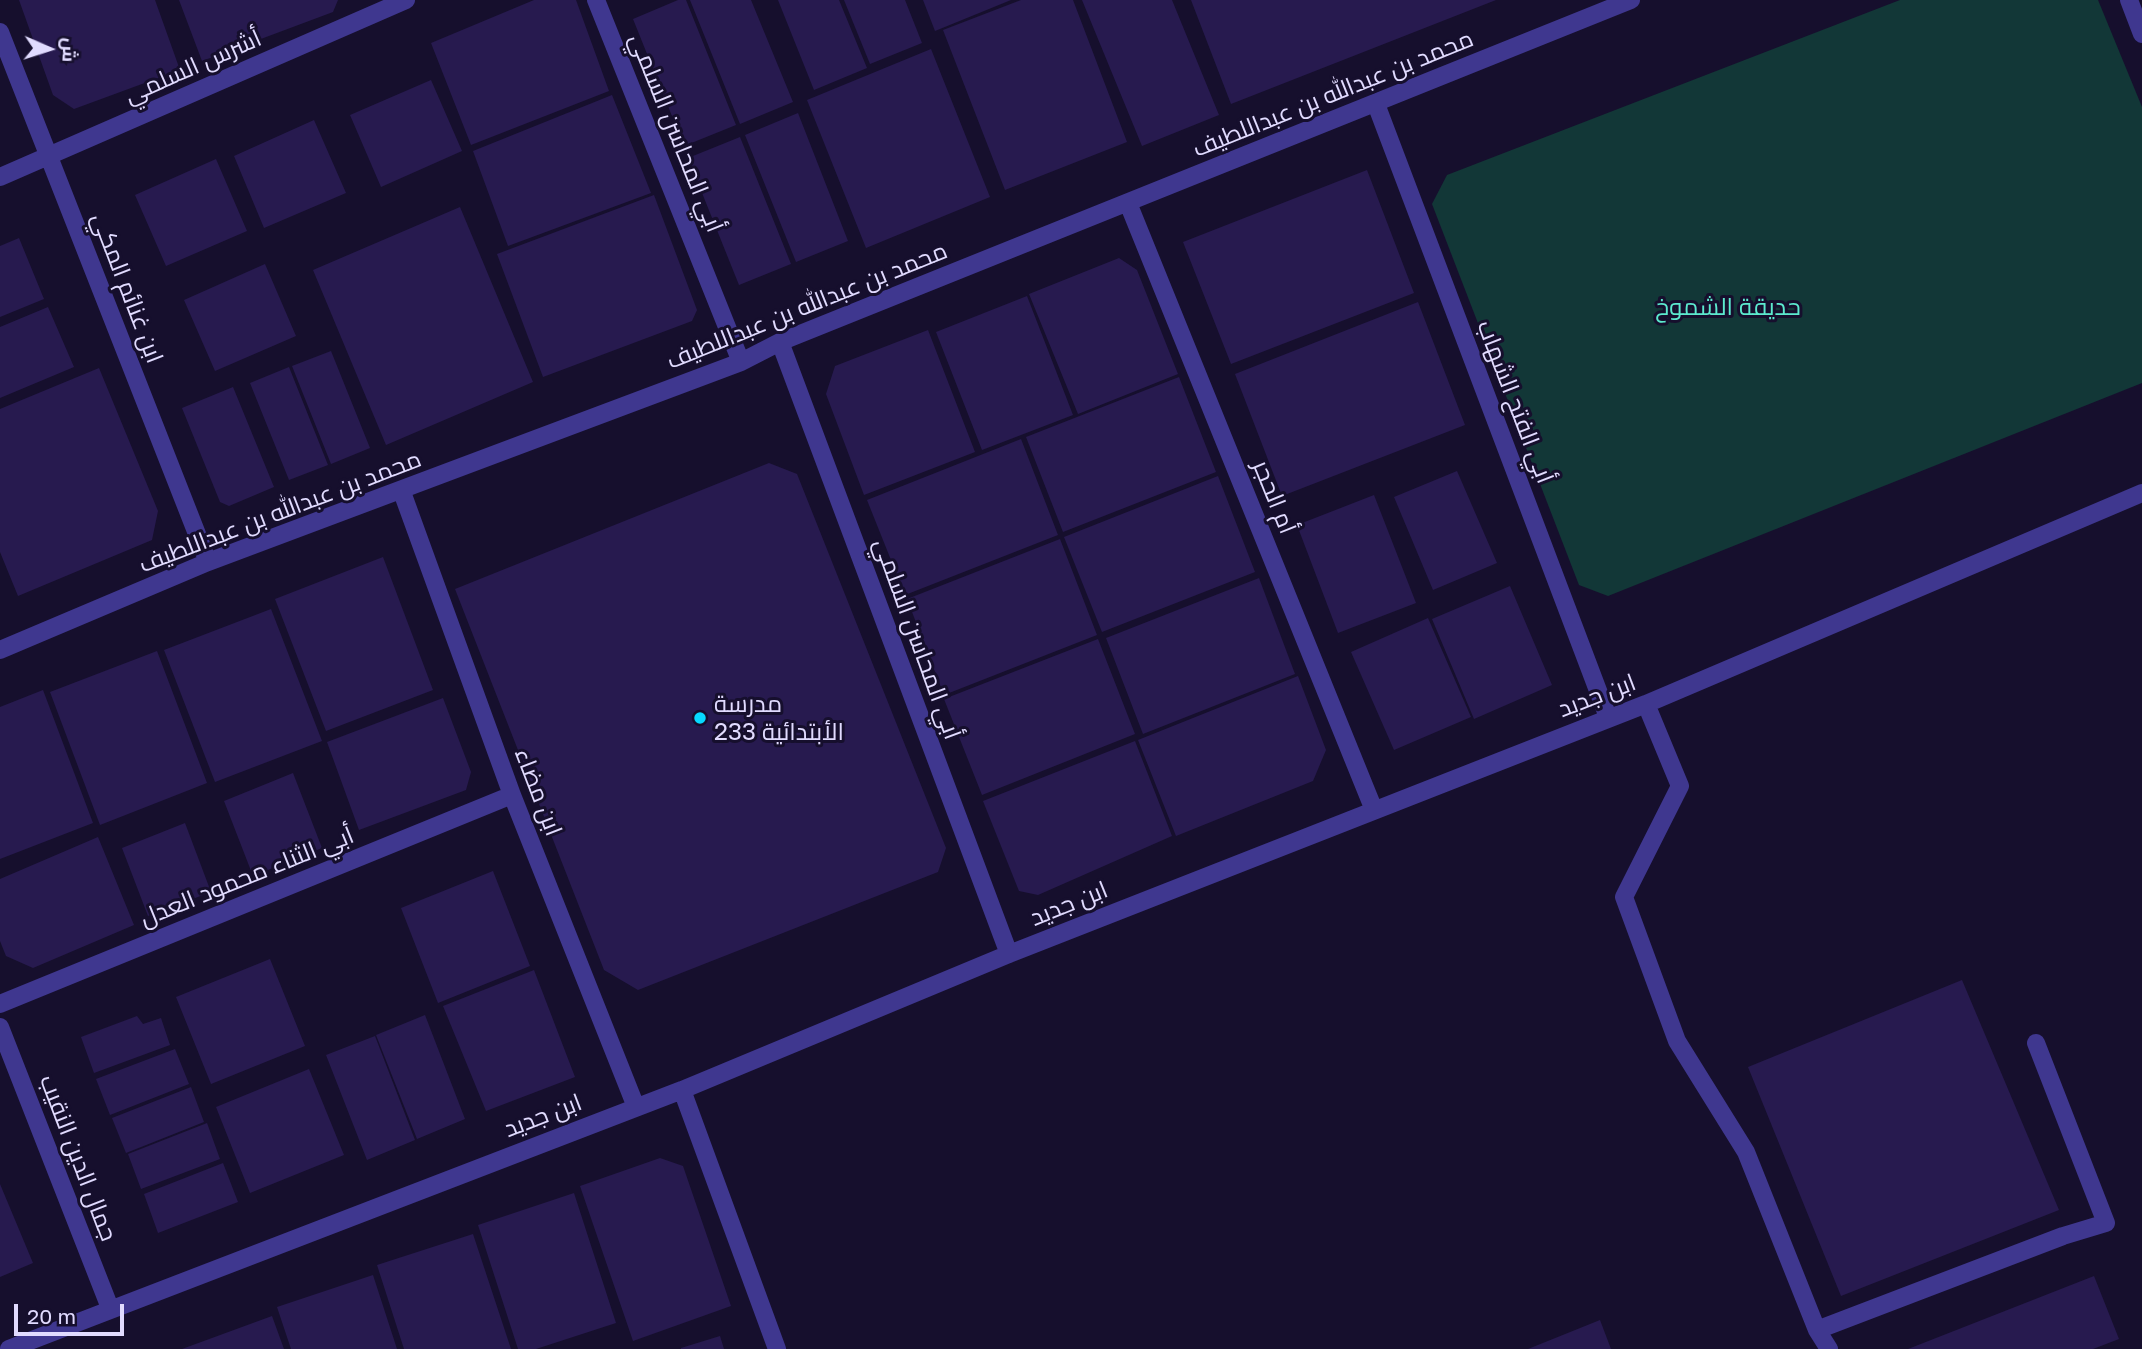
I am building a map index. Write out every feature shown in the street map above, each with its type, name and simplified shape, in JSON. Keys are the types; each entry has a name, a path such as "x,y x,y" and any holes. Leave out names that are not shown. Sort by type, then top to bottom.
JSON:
{"street":[{"name":"أبي المحاسن السلمي","path":"596,0 741,362"},
{"name":"محمد بن عبدالله بن عبداللطيف","path":"0,650 208,562 402,492 741,362 780,342 1631,0"},
{"path":"2129,0 2142,34"},
{"name":"أشرس السلمي","path":"0,177 50,158 396,2"},
{"name":"ابن غنائم المكي","path":"0,32 208,562"},
{"name":"أبي الفتح الشهاب","path":"1376,104 1608,717"},
{"name":"أم الحجر","path":"1128,203 1374,810"},
{"name":"أبي المحاسن السلمي","path":"780,342 1009,954"},
{"name":"ابن مضاء","path":"402,492 512,795 636,1107"},
{"name":"ابن جديد","path":"9,1349 682,1090 1009,954 1646,704 2142,493"},
{"path":"1646,704 1680,786 1624,897 1677,1041 1746,1152 1817,1330 1829,1349"},
{"name":"أبي الثناء محمود العدل","path":"0,1004 512,795"},
{"name":"جمال الدين النقيب","path":"0,1027 110,1308"},
{"path":"1817,1330 2063,1236 2106,1223 2036,1044"},
{"path":"682,1090 777,1349"}],"green space":[{"name":"حديقة الشموخ","path":"1900,0 2098,0 2142,107 2142,383 1608,596 1579,585 1432,204 1447,175"}],"building":[{"path":"19,0 155,0 180,70 74,109 53,95"},
{"path":"179,0 338,0 333,12 202,61"},
{"path":"534,0 576,0 609,91 471,145 431,43"},
{"path":"678,0 686,0 736,125 684,146 633,19"},
{"path":"690,0 751,0 793,102 740,124"},
{"path":"778,0 839,0 867,68 814,90"},
{"path":"844,0 905,0 922,43 870,64"},
{"path":"923,0 1011,0 935,31"},
{"path":"1021,0 1073,0 1127,142 1005,190 943,30"},
{"path":"1082,0 1172,0 1219,115 1142,146"},
{"path":"1191,0 1496,0 1231,104"},
{"path":"931,49 990,197 866,248 807,100"},
{"path":"431,80 462,151 381,187 350,115"},
{"path":"612,95 651,193 508,246 473,151"},
{"path":"798,113 848,241 796,262 745,135"},
{"path":"314,120 346,193 264,228 234,156"},
{"path":"740,137 791,264 739,285 688,158"},
{"path":"216,159 247,231 166,266 135,195"},
{"path":"1367,170 1414,293 1231,364 1183,242"},
{"path":"654,195 697,310 692,321 543,377 497,254"},
{"path":"460,207 533,382 386,445 313,270"},
{"path":"19,238 44,299 0,317 0,246"},
{"path":"1119,258 1137,270 1178,374 1078,414 1029,294"},
{"path":"265,264 296,336 215,371 184,300"},
{"path":"1027,296 1073,415 982,450 936,332"},
{"path":"1418,302 1465,425 1282,496 1235,374"},
{"path":"48,307 74,367 0,398 0,327"},
{"path":"928,330 975,452 864,495 826,394 835,366"},
{"path":"331,351 370,448 331,464 292,366"},
{"path":"289,367 328,465 289,480 250,383"},
{"path":"99,368 158,511 152,540 18,596 0,552 0,409"},
{"path":"1179,377 1216,472 1063,532 1026,437"},
{"path":"233,387 274,487 229,506 220,502 182,408"},
{"path":"1021,439 1058,535 905,595 867,500"},
{"name":"مدرسة الأبتدائية 233","path":"769,463 797,474 946,848 938,872 638,990 604,970 455,589"},
{"path":"1457,471 1497,563 1433,590 1394,497"},
{"path":"1218,476 1255,572 1102,632 1064,537"},
{"path":"1374,495 1416,603 1338,633 1297,525"},
{"path":"1060,539 1097,635 944,695 907,599"},
{"path":"383,557 433,690 326,731 275,599"},
{"path":"1259,578 1295,674 1143,734 1106,638"},
{"path":"1510,586 1552,685 1474,719 1432,619"},
{"path":"271,609 322,741 215,782 164,650"},
{"path":"1428,618 1471,717 1394,750 1351,652"},
{"path":"1098,639 1135,734 982,795 944,699"},
{"path":"157,651 207,783 100,825 50,692"},
{"path":"1298,676 1326,750 1313,781 1176,836 1138,740"},
{"path":"43,690 93,823 0,859 0,707"},
{"path":"443,698 471,772 466,790 359,830 327,742"},
{"path":"1135,741 1172,836 1038,895 1019,891 983,801"},
{"path":"293,773 322,848 253,876 224,801"},
{"path":"185,823 211,892 148,916 122,848"},
{"path":"98,837 134,925 33,968 6,956 0,941 0,879"},
{"path":"493,871 530,966 438,1003 401,908"},
{"path":"270,959 305,1046 211,1084 176,997"},
{"path":"534,970 575,1077 486,1111 443,1006"},
{"path":"1962,980 2059,1210 1841,1296 1748,1067"},
{"path":"425,1015 465,1119 417,1139 376,1035"},
{"path":"137,1016 143,1024 161,1018 170,1045 94,1073 81,1037"},
{"path":"375,1036 415,1140 367,1160 326,1055"},
{"path":"175,1049 189,1084 110,1115 96,1079"},
{"path":"309,1069 344,1155 250,1193 216,1107"},
{"path":"191,1087 204,1122 126,1153 112,1118"},
{"path":"207,1123 220,1159 141,1189 128,1154"},
{"path":"660,1158 683,1166 731,1306 633,1341 580,1186"},
{"path":"223,1163 238,1202 158,1233 144,1194"},
{"path":"0,1184 33,1263 0,1277"},
{"path":"574,1193 616,1323 536,1349 518,1349 478,1225"},
{"path":"473,1234 511,1349 404,1349 377,1265"},
{"path":"373,1275 397,1349 291,1349 277,1307"},
{"path":"2094,1276 2119,1339 2093,1349 1908,1349"},
{"path":"272,1316 284,1349 182,1349"},
{"path":"1600,1320 1611,1349 1528,1349"},
{"path":"720,1336 724,1349 681,1349 681,1348"}],"place":[{"name":"مدرسة الأبتدائية 233","path":"700,718"}]}
